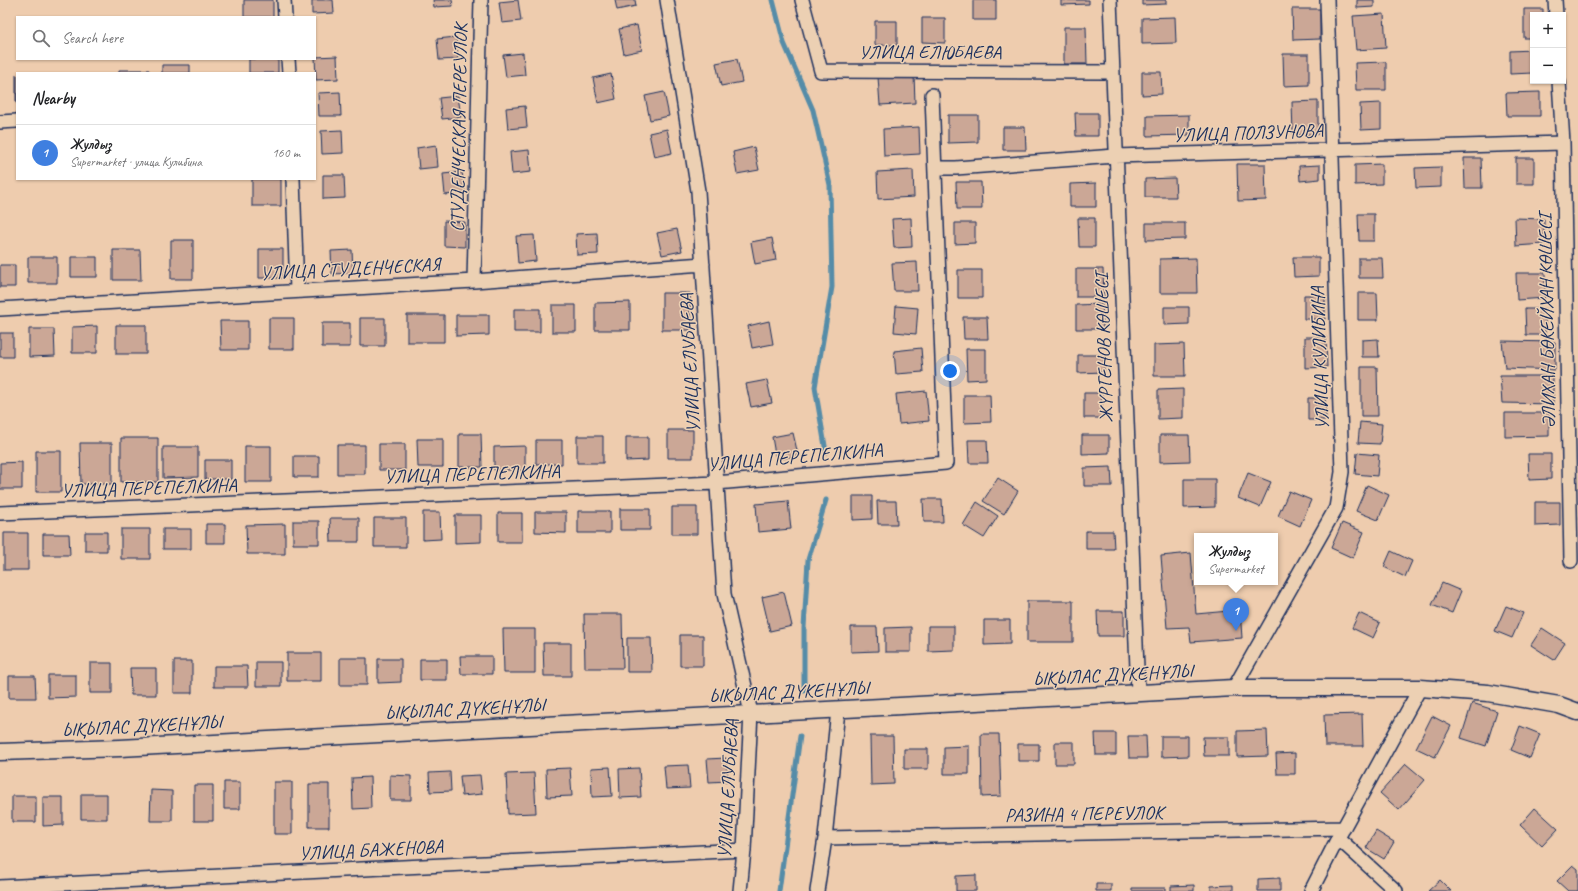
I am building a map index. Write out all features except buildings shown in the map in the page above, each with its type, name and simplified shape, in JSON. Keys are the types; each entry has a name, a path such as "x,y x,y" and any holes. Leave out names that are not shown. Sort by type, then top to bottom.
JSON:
{"street":[{"path":"284,0 285,16"},
{"name":"СТУДЕНЧЕСКАЯ ПЕРЕУЛОК","path":"474,281 481,0"},
{"name":"УЛИЦА ЕЛУБАЕВА","path":"668,0 698,191 724,594 751,713 744,850 740,891"},
{"name":"УЛИЦА ЕЛЮБАЕВА","path":"802,0 821,71 1113,72"},
{"name":"ЖҮРГЕНОВ КӨШЕСІ","path":"1110,0 1115,156 1138,693"},
{"name":"УЛИЦА КУЛИБИНА","path":"1234,688 1336,508 1342,472 1333,150 1327,0"},
{"path":"1555,0 1556,12"},
{"path":"288,60 289,72"},
{"name":"ӘЛИХАН БӨКЕЙХАН КӨШЕСІ","path":"1559,84 1572,321 1571,561"},
{"path":"932,95 935,168"},
{"path":"0,122 16,121"},
{"name":"УЛИЦА ПОЛЗУНОВА","path":"935,168 964,168 1115,156 1563,143"},
{"name":"УЛИЦА ПЕРЕПЕЛКИНА","path":"0,513 716,483 946,463 935,168"},
{"path":"293,180 297,291"},
{"name":"УЛИЦА СТУДЕНЧЕСКАЯ","path":"0,309 474,281 703,264"},
{"name":"ЫҚЫЛАС ДҮКЕНҰЛЫ","path":"0,752 120,748 1234,688 1420,688 1488,693 1559,705 1578,712"},
{"path":"1312,891 1341,833 1420,688"},
{"path":"817,891 825,838 838,710"},
{"path":"1341,833 1396,891"},
{"name":"РАЗИНА 4 ПЕРЕУЛОК","path":"825,838 1341,833"},
{"name":"УЛИЦА БАЖЕНОВА","path":"0,887 744,850"}],"waterway":[{"path":"773,0 784,43 813,110 830,185 832,287 815,387 826,452"},
{"path":"804,690 804,628 808,560 826,500"},
{"path":"779,891 800,736"}],"place":[{"name":"Жулдыз","path":"1236,631"}]}
